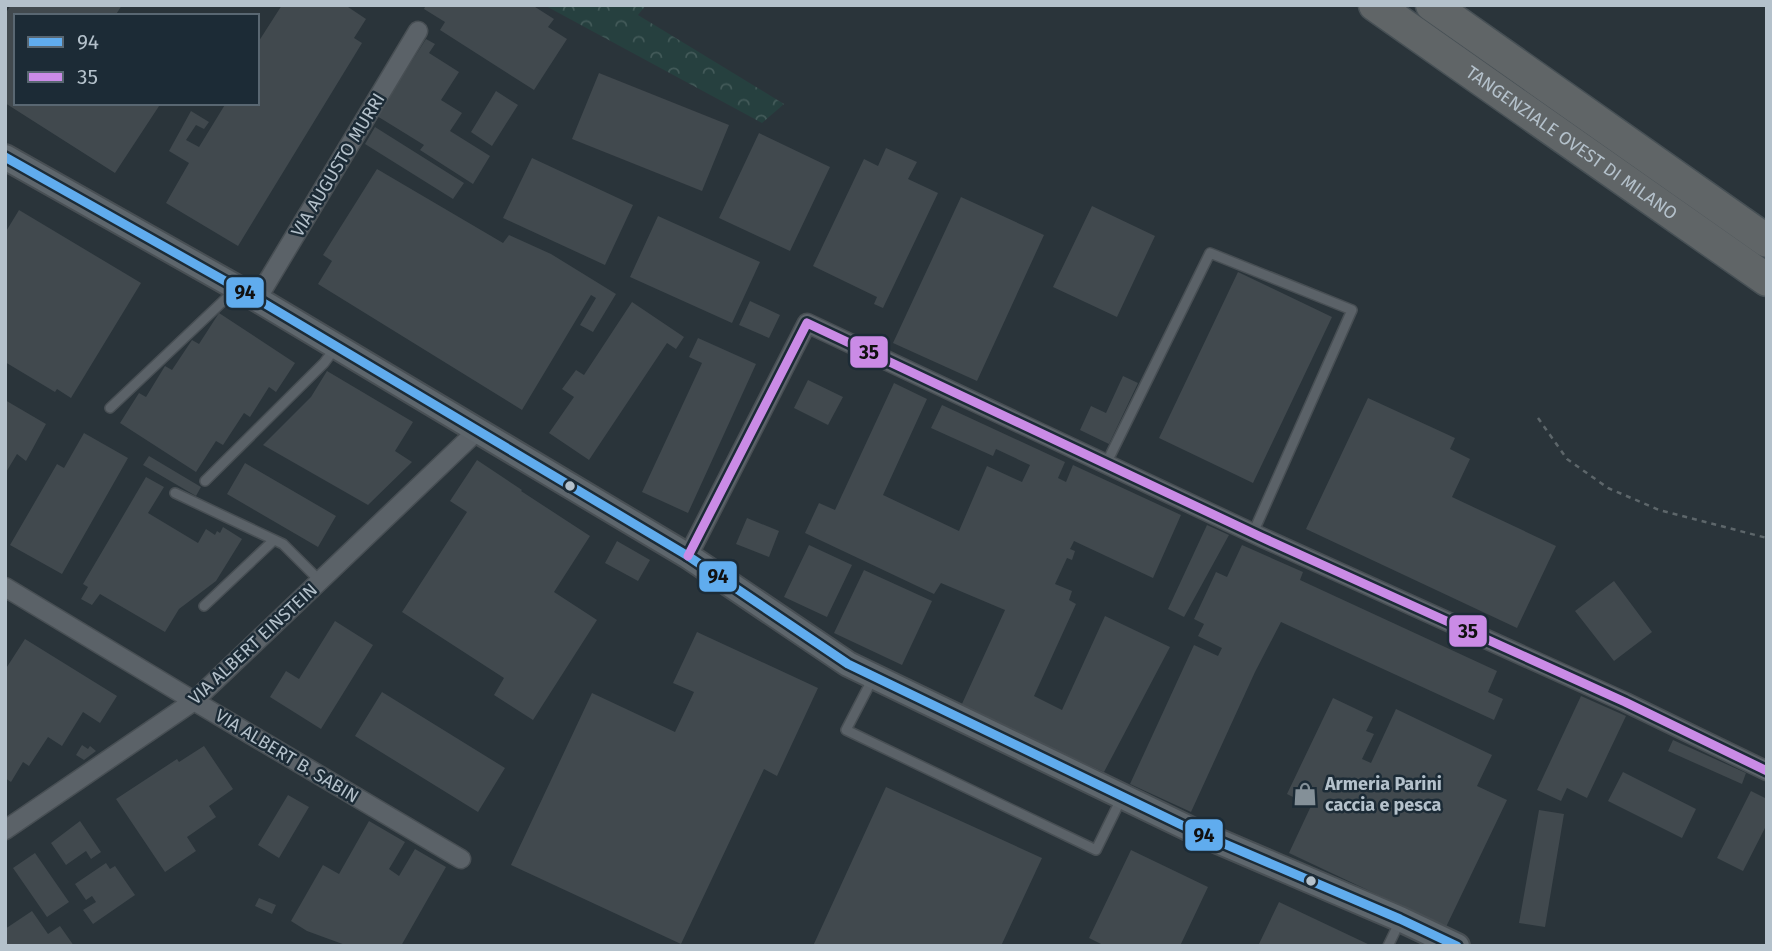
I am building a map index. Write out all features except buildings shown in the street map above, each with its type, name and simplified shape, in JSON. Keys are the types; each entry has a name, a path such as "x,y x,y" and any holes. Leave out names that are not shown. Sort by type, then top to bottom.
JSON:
{"highway":[{"name":"TANGENZIALE OVEST DI MILANO","path":"1375,5 1767,281"},
{"name":"TANGENZIALE OVEST DI MILANO","path":"1432,5 1767,241"}],"street":[{"name":"VIA AUGUSTO MURRI","path":"247,294 418,31"},
{"path":"9,165 337,346 688,556 848,664 1192,830 1401,919 1457,946"},
{"path":"688,556 807,323 1257,535 1625,702 1767,771"},
{"name":"VIA ALBERT EINSTEIN","path":"5,830 194,701 478,430"},
{"name":"VIA ALBERT B. SABIN","path":"5,587 461,859"}],"lane":[{"path":"1107,464 1210,253 1352,310 1257,535"},
{"path":"110,408 247,294"},
{"path":"205,481 324,363 337,346"},
{"path":"175,493 283,544 320,581"},
{"path":"204,606 274,540"},
{"path":"874,676 846,730 1096,850 1122,796"},
{"path":"1388,946 1401,919"}],"path":[{"path":"1538,418 1567,459 1608,488 1659,510 1767,538"}],"green space":[{"path":"544,5 646,5 638,15 784,104 762,123"}],"transit line":[{"name":"94","path":"5,157 257,299 688,556 848,664 1192,830 1457,946"},
{"name":"35","path":"688,556 807,323 1261,537 1625,702 1767,771"}],"place":[{"name":"Armeria Parini caccia e pesca","path":"1305,794"}]}
